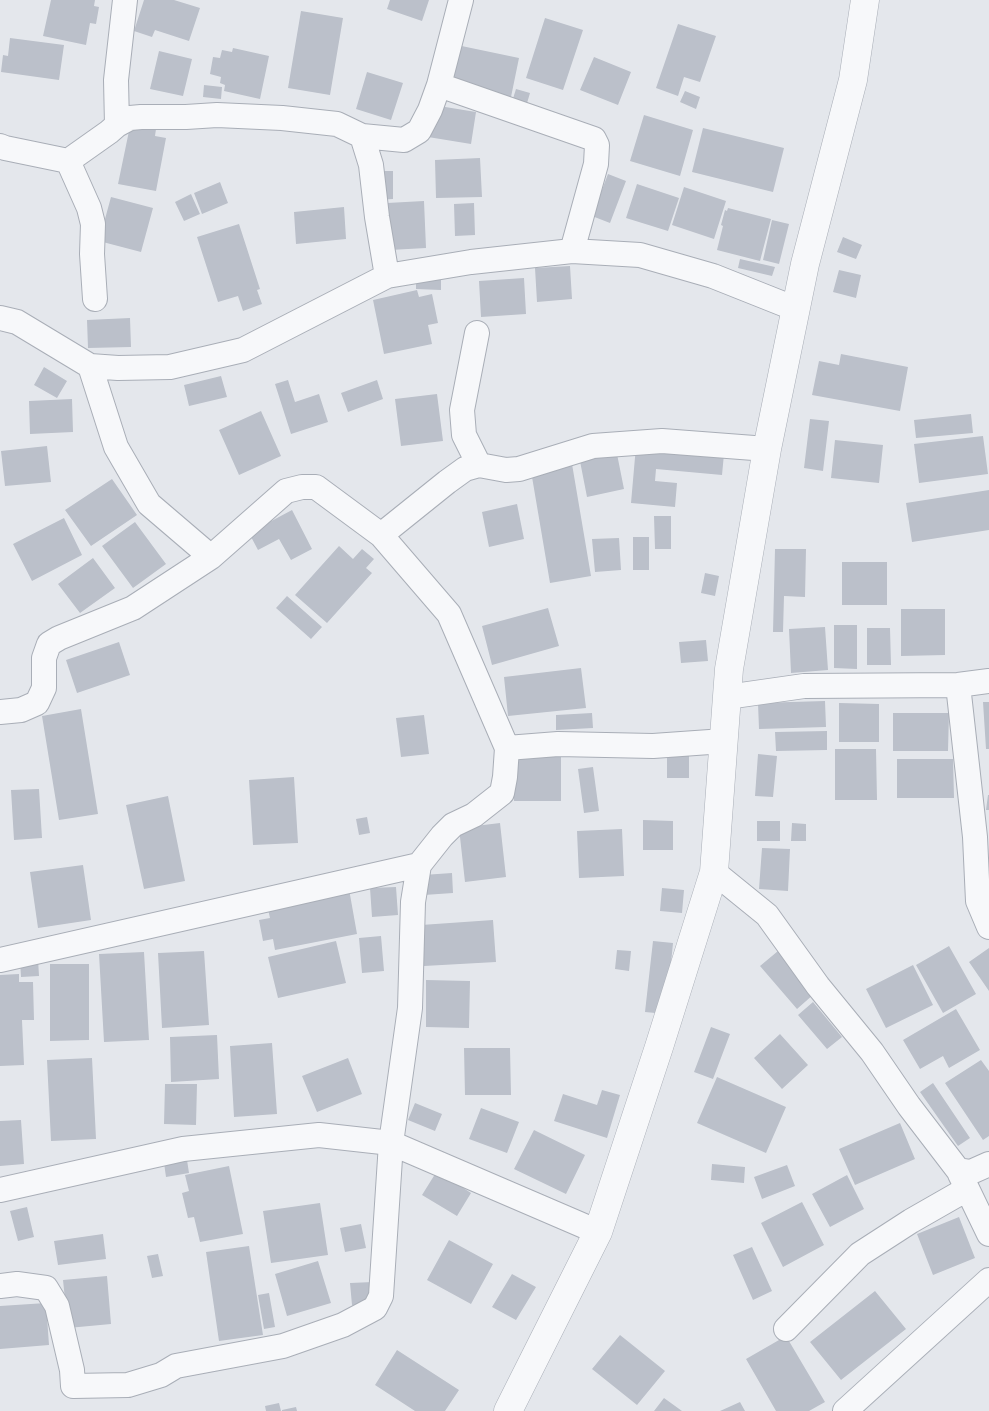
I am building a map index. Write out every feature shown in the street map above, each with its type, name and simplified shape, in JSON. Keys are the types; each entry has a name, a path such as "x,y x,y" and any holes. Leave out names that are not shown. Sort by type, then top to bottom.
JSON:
{"street":[{"path":"116,125 116,80 125,0"},
{"path":"0,146 68,161 116,125 130,118 217,115 282,118 336,124 362,136 404,140 419,131 430,110 461,0"},
{"path":"508,1411 598,1232 714,872 730,669 767,449 805,264 852,80 865,0"},
{"path":"438,84 594,140 597,145 596,164 572,251"},
{"path":"362,136 371,164 377,217 387,276"},
{"path":"68,161 89,208 93,224 92,254 95,299"},
{"path":"0,318 17,322 90,366 118,368 170,367 243,350 387,276 470,262 572,251 640,255 713,276 796,309"},
{"path":"477,332 462,410 464,435 479,465"},
{"path":"90,366 116,447 149,504 211,557"},
{"path":"381,535 465,469 479,465 506,470 519,469 593,446 662,441 767,449"},
{"path":"0,712 21,710 36,703 44,688 44,658 49,644 58,638 133,608 211,557 286,491 302,487 316,487 381,535 449,614 507,748 502,793 474,815 453,825 419,865 413,902 410,1008 391,1143 381,1296 375,1308 343,1325 282,1346 176,1366 161,1375 128,1384 73,1386 72,1370 57,1306 46,1288 17,1284 0,1286"},
{"path":"727,697 804,686 958,685 989,681"},
{"path":"958,685 974,838 978,901 989,927"},
{"path":"507,748 558,744 653,746 724,741"},
{"path":"0,960 419,865"},
{"path":"714,872 767,915 818,986 872,1052 963,1179 989,1234"},
{"path":"0,1190 183,1149 319,1135 391,1143 598,1232"},
{"path":"786,1329 860,1254 911,1221 971,1172 989,1164"},
{"path":"845,1411 989,1280"}],"building":[{"path":"51,0 95,0 94,6 99,7 96,24 90,23 86,45 43,36"},
{"path":"144,0 174,0 200,8 189,41 155,30 152,37 134,31"},
{"path":"390,0 429,0 422,21 387,9"},
{"path":"301,11 343,18 330,95 288,88"},
{"path":"545,18 583,30 563,90 526,78"},
{"path":"678,24 716,36 700,82 684,77 678,96 656,88"},
{"path":"10,38 64,45 59,80 1,72 3,55 8,56"},
{"path":"452,44 519,58 511,97 443,82"},
{"path":"233,48 269,56 260,99 224,91 225,85 220,83 221,77 210,74 213,57 220,58 222,50 232,52"},
{"path":"159,51 192,59 183,96 150,89"},
{"path":"594,57 631,72 618,105 580,90"},
{"path":"367,72 403,83 391,120 356,109"},
{"path":"204,85 222,87 221,99 203,97"},
{"path":"516,89 530,93 525,110 511,105"},
{"path":"685,91 700,97 696,109 680,102"},
{"path":"433,105 476,112 471,144 428,137"},
{"path":"644,115 693,130 680,176 630,161"},
{"path":"131,125 156,129 155,136 166,138 156,191 118,184"},
{"path":"703,128 784,148 773,192 692,172"},
{"path":"480,158 482,197 436,198 435,160"},
{"path":"377,171 393,171 393,199 377,200"},
{"path":"608,174 626,181 610,223 592,216"},
{"path":"220,182 228,203 202,214 194,193"},
{"path":"637,184 679,198 668,231 626,218"},
{"path":"684,187 726,201 714,239 672,225"},
{"path":"191,194 200,214 184,221 175,202"},
{"path":"111,197 153,208 141,252 99,241"},
{"path":"424,201 426,248 390,250 387,203"},
{"path":"474,203 475,235 455,236 454,204"},
{"path":"344,207 346,239 296,244 294,212"},
{"path":"728,208 771,219 760,261 717,250 723,226 721,225 725,210 727,211"},
{"path":"772,220 789,224 779,264 763,260"},
{"path":"239,224 260,289 257,290 262,304 243,311 238,296 218,302 197,237"},
{"path":"843,237 862,245 856,259 837,252"},
{"path":"740,259 775,267 772,276 738,268"},
{"path":"570,266 572,299 537,302 535,268"},
{"path":"839,270 861,275 856,298 833,292"},
{"path":"416,276 441,277 441,290 416,289"},
{"path":"524,278 526,314 481,317 479,281"},
{"path":"417,290 419,297 432,294 438,323 428,325 432,344 384,354 373,300"},
{"path":"130,318 131,347 88,348 87,320"},
{"path":"841,354 908,367 900,411 812,395 819,361 839,365"},
{"path":"44,367 67,381 57,398 34,385"},
{"path":"221,376 227,397 189,406 184,385"},
{"path":"288,380 295,402 319,394 328,422 291,434 275,384"},
{"path":"377,380 383,399 348,412 341,393"},
{"path":"437,394 443,441 401,446 395,399"},
{"path":"72,399 73,432 30,434 29,401"},
{"path":"261,411 281,456 239,475 219,430"},
{"path":"971,414 973,433 916,438 914,420"},
{"path":"810,419 829,421 823,471 804,468"},
{"path":"983,436 988,474 919,483 914,444"},
{"path":"835,440 883,445 879,483 831,478"},
{"path":"47,446 51,482 5,486 1,451"},
{"path":"636,446 724,454 722,475 656,469 655,481 677,483 675,507 631,503"},
{"path":"616,449 624,489 587,497 579,456"},
{"path":"572,464 591,576 550,583 531,471"},
{"path":"112,479 137,515 91,546 65,510"},
{"path":"989,490 989,530 912,542 906,503"},
{"path":"517,504 524,539 489,547 482,512"},
{"path":"292,510 312,549 291,560 279,539 258,550 249,533"},
{"path":"654,516 671,516 671,549 655,549"},
{"path":"64,518 82,555 32,581 13,544"},
{"path":"135,522 166,564 133,588 102,546"},
{"path":"633,537 649,537 649,570 633,570"},
{"path":"619,538 621,570 595,572 592,539"},
{"path":"339,546 353,559 362,549 374,559 366,568 372,573 327,623 295,595"},
{"path":"775,549 806,549 805,597 784,596 783,632 773,632"},
{"path":"93,558 115,588 80,613 58,584"},
{"path":"842,562 887,562 887,605 842,605"},
{"path":"705,573 719,576 715,596 701,593"},
{"path":"287,596 322,627 311,639 276,608"},
{"path":"548,608 559,646 492,665 482,626"},
{"path":"901,609 945,609 945,655 901,656"},
{"path":"834,625 857,625 857,669 834,668"},
{"path":"825,627 828,670 791,673 789,629"},
{"path":"867,628 890,628 891,665 867,665"},
{"path":"706,640 708,661 681,663 679,642"},
{"path":"119,642 130,675 77,693 66,660"},
{"path":"581,668 586,708 508,716 504,677"},
{"path":"825,701 826,727 759,729 758,703"},
{"path":"983,702 989,702 989,749 986,749"},
{"path":"839,703 879,704 879,742 839,742"},
{"path":"81,709 98,814 59,820 42,716"},
{"path":"592,713 593,728 556,730 556,715"},
{"path":"893,713 949,713 948,751 893,751"},
{"path":"424,715 429,754 401,757 396,718"},
{"path":"827,731 827,750 776,751 775,732"},
{"path":"835,749 876,749 877,800 835,800"},
{"path":"667,750 689,750 689,778 667,778"},
{"path":"758,754 777,756 773,797 755,796"},
{"path":"561,756 561,801 514,801 514,757"},
{"path":"897,759 953,759 954,798 897,798"},
{"path":"593,767 599,811 584,813 578,769"},
{"path":"294,777 298,843 253,845 249,780"},
{"path":"39,789 42,838 14,840 11,790"},
{"path":"988,795 989,810 986,810"},
{"path":"168,796 185,881 144,889 126,805"},
{"path":"367,817 370,833 359,835 356,819"},
{"path":"643,820 673,821 673,850 643,850"},
{"path":"757,821 780,821 780,841 757,841"},
{"path":"500,823 506,877 465,882 459,828"},
{"path":"792,823 806,824 806,841 791,841"},
{"path":"622,829 624,876 579,878 577,831"},
{"path":"762,848 790,849 788,891 759,889"},
{"path":"83,865 91,920 38,928 30,872"},
{"path":"452,873 453,893 424,895 423,875"},
{"path":"396,887 398,915 372,917 370,888"},
{"path":"662,888 684,890 682,913 660,911"},
{"path":"349,889 357,934 275,950 273,939 263,941 259,920 270,918 267,905"},
{"path":"493,920 496,962 424,966 421,925"},
{"path":"381,936 384,971 362,973 359,938"},
{"path":"336,941 346,983 278,998 268,957"},
{"path":"653,941 673,943 666,1014 645,1012"},
{"path":"949,946 976,994 943,1013 916,965"},
{"path":"989,948 989,991 969,962"},
{"path":"617,950 631,951 629,971 615,969"},
{"path":"204,951 209,1025 162,1028 158,953"},
{"path":"778,951 814,994 797,1009 760,966"},
{"path":"144,952 149,1040 104,1042 99,954"},
{"path":"38,959 39,976 21,977 20,960"},
{"path":"50,964 89,964 89,1040 50,1041"},
{"path":"913,965 933,1005 886,1028 866,989"},
{"path":"19,974 19,982 33,982 34,1020 22,1020 24,1065 0,1066 0,975"},
{"path":"426,980 470,981 469,1028 426,1027"},
{"path":"813,1002 842,1037 827,1049 798,1015"},
{"path":"956,1009 980,1050 949,1068 943,1056 920,1069 903,1040"},
{"path":"711,1027 730,1034 713,1079 694,1072"},
{"path":"780,1034 808,1065 782,1089 754,1058"},
{"path":"217,1035 219,1079 171,1082 170,1037"},
{"path":"272,1043 277,1114 234,1117 230,1046"},
{"path":"464,1048 510,1048 511,1095 465,1095"},
{"path":"92,1058 96,1139 51,1141 47,1060"},
{"path":"348,1058 362,1094 317,1112 302,1076"},
{"path":"981,1060 989,1071 989,1136 983,1140 945,1083"},
{"path":"717,1077 786,1107 766,1153 697,1123"},
{"path":"933,1083 970,1138 958,1146 920,1092"},
{"path":"165,1084 197,1084 196,1125 164,1124"},
{"path":"602,1090 620,1095 607,1138 554,1121 563,1094 597,1105"},
{"path":"415,1103 442,1114 435,1131 408,1120"},
{"path":"481,1108 519,1122 507,1153 469,1139"},
{"path":"21,1120 24,1164 0,1166 0,1121"},
{"path":"900,1123 915,1159 855,1185 839,1149"},
{"path":"534,1130 585,1155 566,1194 514,1169"},
{"path":"187,1160 189,1173 166,1177 164,1163"},
{"path":"712,1164 745,1167 744,1183 711,1180"},
{"path":"787,1165 795,1186 762,1199 754,1177"},
{"path":"229,1166 243,1234 200,1242 194,1217 188,1218 182,1193 189,1191 185,1175"},
{"path":"437,1171 471,1193 457,1216 422,1195"},
{"path":"847,1175 864,1209 830,1227 812,1194"},
{"path":"802,1202 824,1245 783,1267 761,1223"},
{"path":"320,1203 328,1255 271,1263 263,1211"},
{"path":"27,1207 34,1237 18,1241 10,1211"},
{"path":"959,1217 975,1258 933,1275 917,1234"},
{"path":"361,1224 366,1248 345,1252 340,1228"},
{"path":"103,1234 106,1259 58,1265 54,1241"},
{"path":"449,1240 493,1264 471,1304 427,1280"},
{"path":"249,1246 263,1335 219,1341 206,1252"},
{"path":"752,1247 772,1291 753,1300 733,1255"},
{"path":"158,1254 163,1276 152,1278 147,1256"},
{"path":"318,1261 331,1303 287,1316 275,1274"},
{"path":"512,1274 536,1287 516,1320 492,1307"},
{"path":"107,1276 111,1324 68,1328 63,1280"},
{"path":"373,1282 375,1304 352,1305 350,1283"},
{"path":"875,1291 906,1329 841,1380 810,1342"},
{"path":"269,1293 275,1327 264,1329 258,1295"},
{"path":"46,1303 49,1345 0,1349 0,1306"},
{"path":"620,1335 665,1371 637,1405 592,1369"},
{"path":"786,1336 825,1402 809,1411 776,1411 746,1359"},
{"path":"397,1350 459,1390 445,1411 415,1411 375,1385"},
{"path":"664,1398 682,1411 654,1411"},
{"path":"740,1402 745,1411 720,1411"},
{"path":"279,1403 281,1411 266,1411 265,1406"},
{"path":"296,1407 297,1411 282,1411 282,1410"}]}
